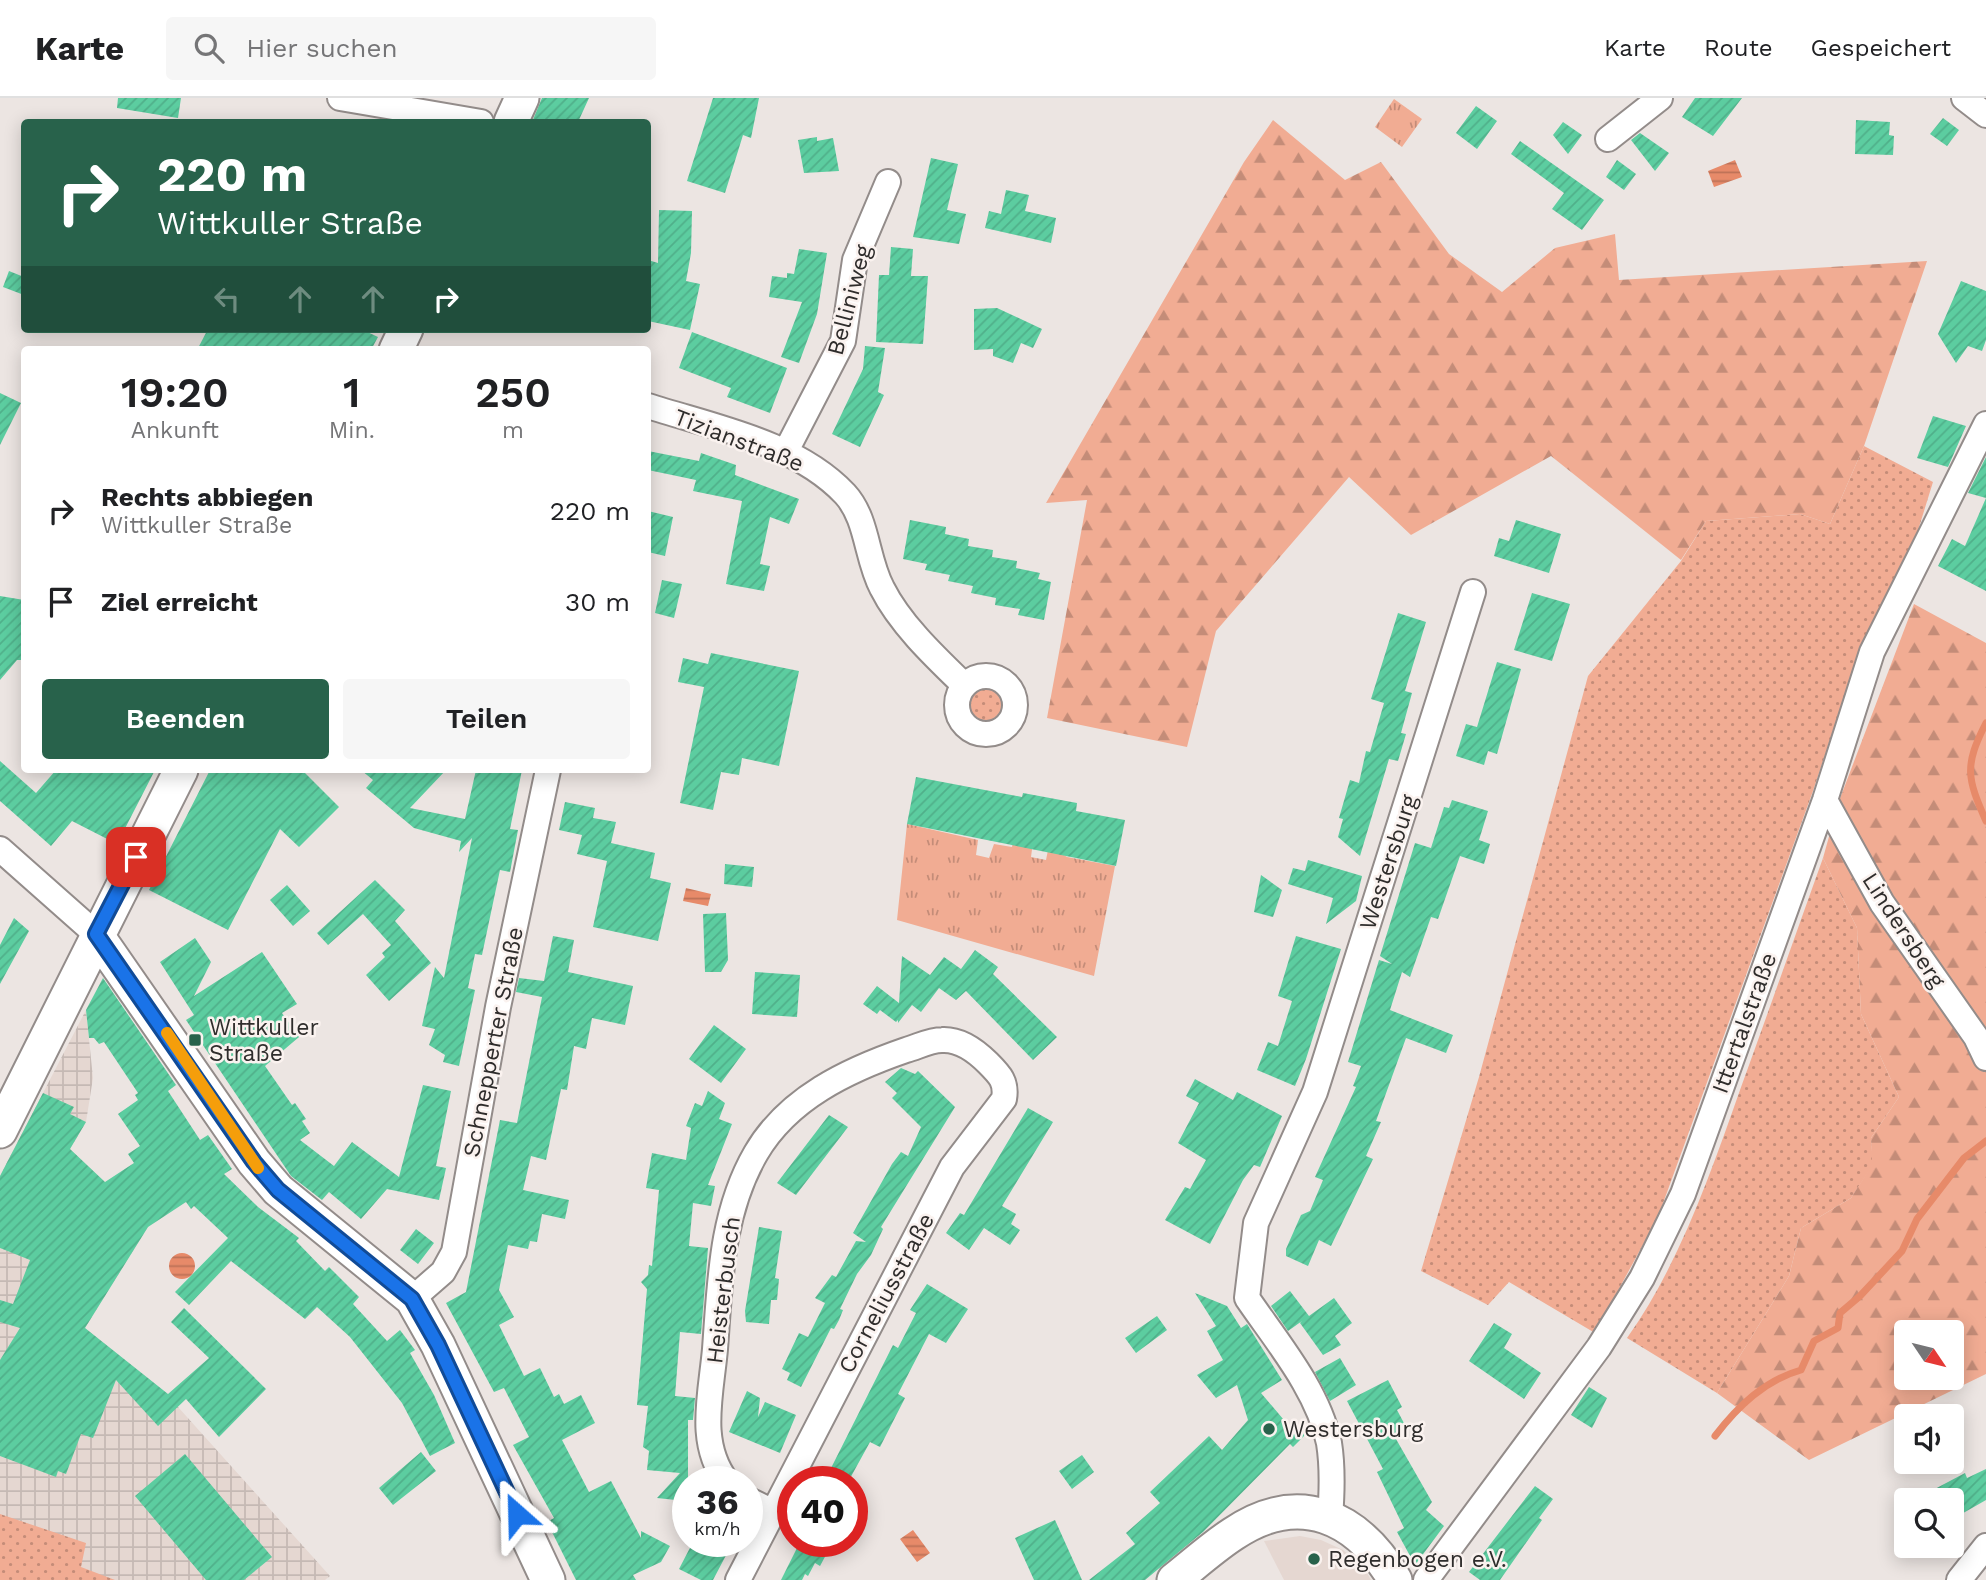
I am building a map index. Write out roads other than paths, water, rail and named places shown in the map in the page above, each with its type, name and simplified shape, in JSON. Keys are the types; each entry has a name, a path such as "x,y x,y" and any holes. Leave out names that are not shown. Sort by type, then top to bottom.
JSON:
{"street":[{"path":"340,98 463,119"},
{"path":"513,119 522,98"},
{"path":"1608,139 1660,98"},
{"path":"1964,98 1986,115"},
{"name":"Belliniweg","path":"785,453 843,341 855,260 888,182"},
{"name":"Tizianstraße","path":"651,407 785,453 817,470 846,496 857,513 881,587 907,624 964,685"},
{"name":"Ittertalstraße","path":"1426,1580 1599,1347 1642,1278 1683,1194 1825,800 1872,652 1986,424"},
{"name":"Westersburg","path":"1330,1518 1333,1474 1322,1419 1307,1390 1247,1298 1256,1223 1315,1092 1473,592"},
{"path":"0,1131 96,934 179,773"},
{"name":"Schnepperter Straße","path":"412,1299 443,1272 454,1252 498,1007 547,773"},
{"name":"Lindersberg","path":"1825,800 1882,903 1976,1037 1986,1058"},
{"path":"0,849 96,934 254,1162 278,1190 412,1299 438,1345 548,1580"},
{"name":"Heisterbusch","path":"714,1466 707,1437 726,1234 738,1186 775,1127 813,1093 868,1064 942,1040"},
{"name":"Corneliusstraße","path":"738,1580 952,1167 1004,1099 1006,1088 1002,1077 976,1051 962,1044 942,1040"},
{"path":"763,1507 773,1512"},
{"path":"1174,1580 1234,1533 1278,1514 1301,1511 1330,1518 1352,1528 1372,1545 1395,1580"},
{"path":"1959,1580 1986,1546"}],"waterway":[{"path":"1986,723 1971,762 1975,794 1986,821"},
{"path":"1715,1436 1733,1414 1764,1387 1801,1370 1814,1341 1838,1328 1840,1313 1860,1296 1902,1251 1917,1219 1964,1158 1986,1141"}],"place":[{"name":"Wittkuller Straße","path":"195,1040"},
{"name":"Westersburg","path":"1269,1429"},
{"name":"Regenbogen e.V.","path":"1314,1559"}]}
